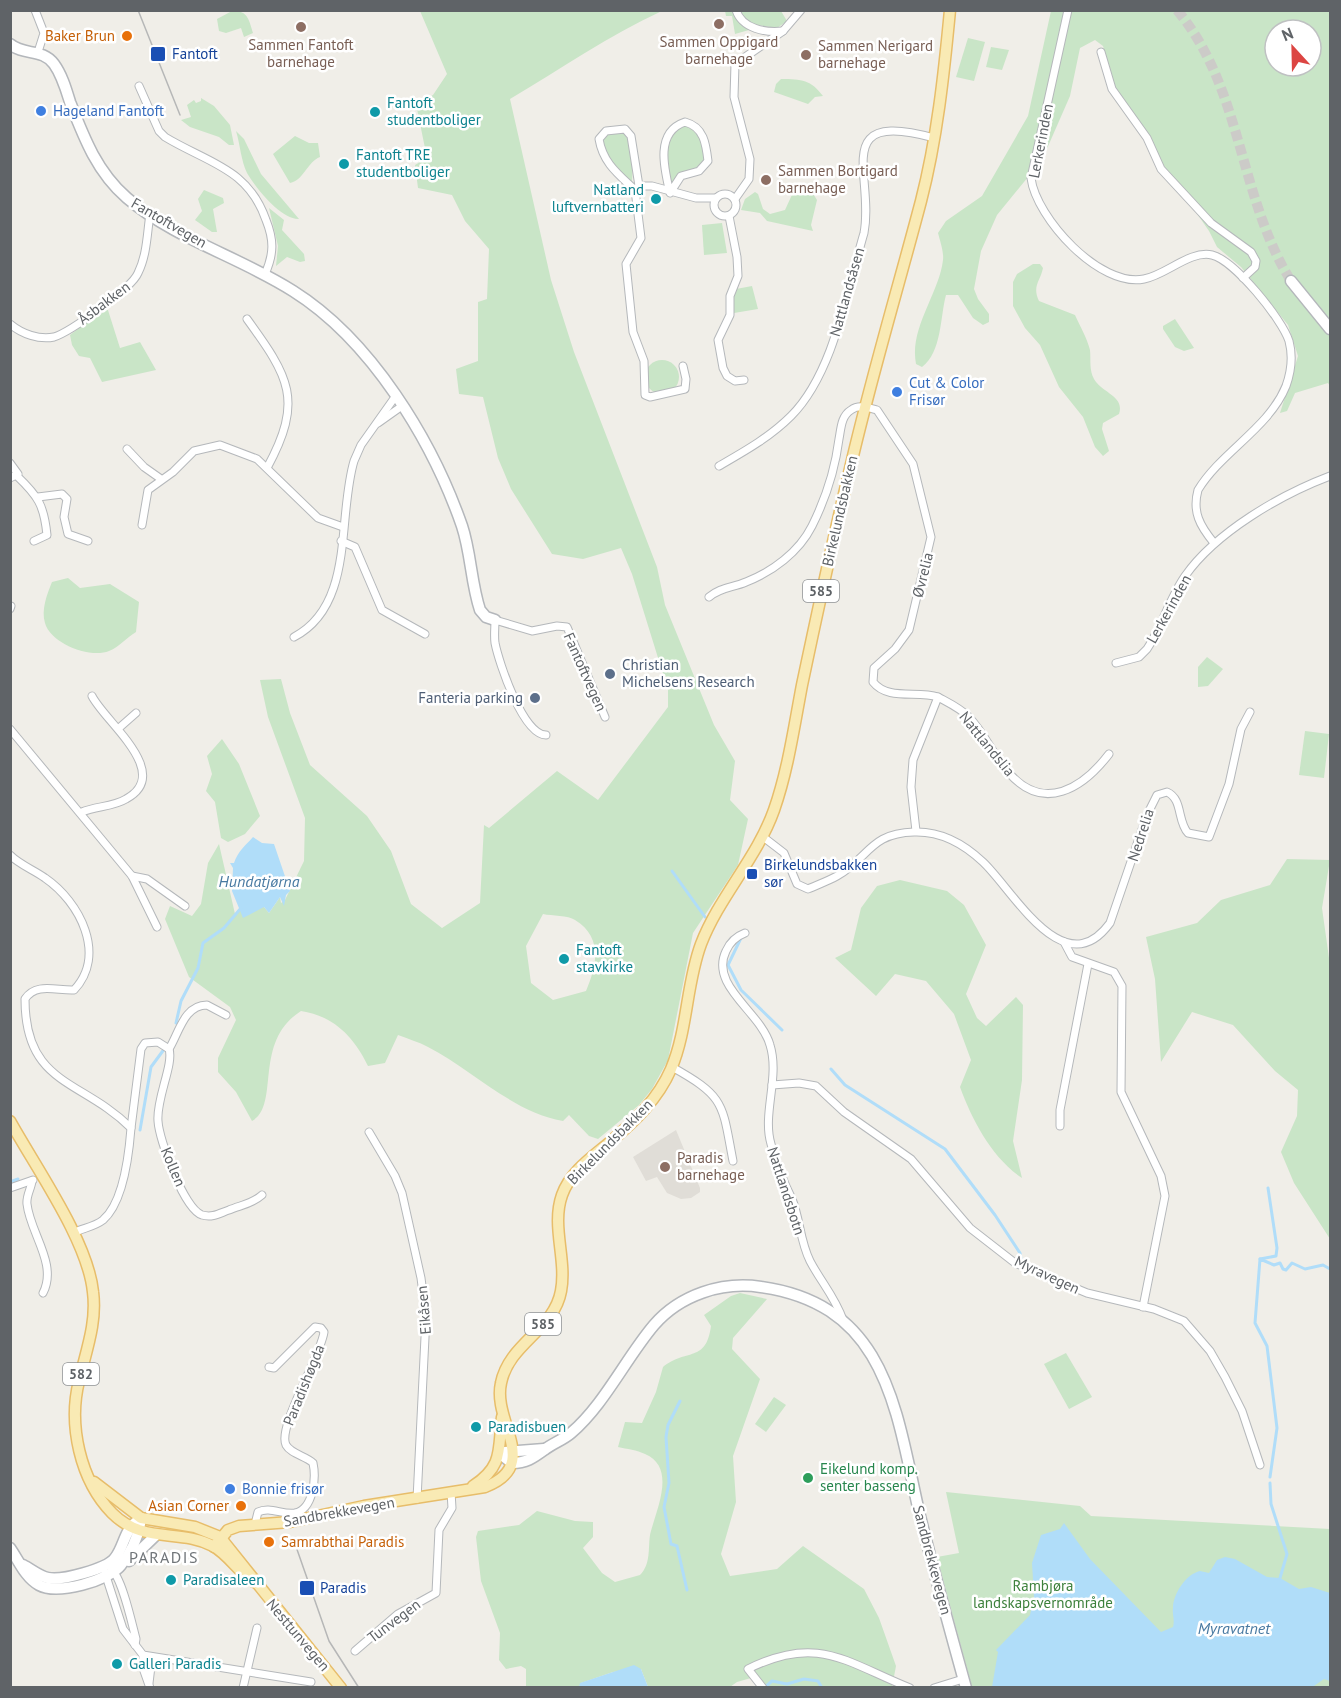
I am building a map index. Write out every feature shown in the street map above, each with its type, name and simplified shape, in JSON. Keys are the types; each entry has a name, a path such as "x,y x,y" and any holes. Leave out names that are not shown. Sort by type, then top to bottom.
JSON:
{"main road":[{"name":"Birkelundsbakken","path":"502,1416 499,1392 505,1368 522,1344 551,1316 560,1295 562,1272 558,1215 564,1190 582,1167 640,1115 658,1093 672,1067 701,944 773,813 783,778 818,606 864,407 921,200 934,138 950,10"},
{"name":"582","path":"10,1121 36,1179 73,1233 85,1258 93,1292 91,1336 75,1402 79,1445 100,1499 131,1528"},
{"path":"502,1416 512,1437 514,1449 512,1463"},
{"path":"472,1487 492,1471 499,1454 502,1416"},
{"name":"Sandbrekkevegen","path":"217,1542 231,1528 290,1522 340,1510 494,1484 501,1479 512,1463"},
{"path":"90,1478 141,1518 195,1527 217,1542"},
{"path":"131,1528 156,1535 217,1542"},
{"name":"Nesttunvegen","path":"217,1542 254,1582 341,1688"}],"street":[{"path":"35,10 44,33 38,52"},
{"path":"736,10 741,21 747,26 783,31"},
{"path":"716,198 714,205 716,212 722,216 729,216 736,209 735,199 749,179 750,159 734,97 735,64 783,31 801,10"},
{"name":"Lerkerinden","path":"1068,10 1033,163 1033,190 1040,205 1086,258 1121,278 1135,280 1152,277 1205,254 1221,258 1243,278 1287,335 1291,356 1286,385 1273,407 1198,490 1196,515 1214,543"},
{"name":"Fantoftvegen","path":"10,44 19,50 38,52 50,60 59,72 96,162 118,189 150,214 190,237 265,274 312,303 356,345 402,406 426,443 457,514 466,541 480,610 486,617 532,631 557,626 567,627 605,717"},
{"path":"1101,52 1112,89 1147,138 1161,169 1211,223 1245,247 1255,258 1255,267 1243,278"},
{"path":"139,86 165,137 225,168 251,188 272,237 273,252 265,274"},
{"path":"686,122 693,124 701,132 708,161 699,171 681,176 670,193 665,171 668,132 673,126 686,122"},
{"path":"683,366 686,379 685,389 650,398 645,395 644,361 633,332 626,264 641,238 637,188 631,136 626,129 606,131 599,138 601,153 611,168 637,188 652,186 670,193 696,198 716,198 726,194 735,199"},
{"name":"Nattlandsåsen","path":"719,466 759,443 793,414 810,392 823,367 865,226 861,167 866,145 875,135 884,131 934,138"},
{"name":"Åsbakken","path":"10,324 34,336 54,336 126,289 138,274 143,261 150,214"},
{"path":"729,216 738,276 730,296 730,315 718,340 723,368 727,376 735,381 744,380"},
{"path":"1291,281 1330,329"},
{"path":"247,319 279,366 288,397 289,412 280,443 267,468"},
{"path":"294,637 313,625 327,609 334,589 354,461 361,445 395,397"},
{"path":"378,423 402,406"},
{"path":"709,597 720,588 743,583 774,569 810,530 833,475 843,419 851,409 864,407"},
{"name":"Øvrelia","path":"864,407 880,413 906,452 915,471 931,537 909,630 896,649 874,668 873,682 888,693 925,693 938,697"},
{"path":"142,525 146,493 161,479 173,472 194,451 212,446 248,454 267,468 318,518 343,527"},
{"path":"128,449 144,467 161,479"},
{"path":"10,463 18,471 14,477 38,497 45,518 47,535 34,541"},
{"name":"Lerkerinden","path":"1116,663 1139,657 1147,649 1185,576 1214,543 1263,511 1330,476"},
{"path":"38,497 62,494 67,500 64,517 68,534 88,541"},
{"path":"341,541 355,547 382,610 425,634"},
{"path":"495,620 495,642 514,700 536,731 546,735"},
{"path":"82,812 126,800 143,779 140,764 119,728 92,696"},
{"path":"916,831 912,787 913,760 938,697"},
{"name":"Nattlandslia","path":"938,697 968,716 1017,780 1041,794 1055,795 1069,790 1101,764 1109,754"},
{"name":"Nedrelia","path":"1064,942 1087,942 1103,933 1110,923 1147,815 1157,795 1167,792 1176,799 1182,824 1188,833 1209,837 1229,784 1241,729 1250,712"},
{"path":"119,728 136,713"},
{"path":"10,729 82,812 132,876 157,927"},
{"path":"762,836 784,853 797,884 808,889 837,876 874,842 887,836 916,831 942,836 962,844 984,862 1031,918 1064,942 1072,957 1114,972 1122,986 1121,1092 1164,1185 1164,1209 1143,1307"},
{"path":"10,855 46,878 66,899 81,922 90,946 86,974 74,990 41,988 30,992 25,999 28,1034 33,1048 51,1072 72,1088 117,1114 130,1128"},
{"path":"132,876 147,879 185,906"},
{"name":"Nattlandsbotn","path":"746,933 733,940 727,949 723,969 732,991 756,1017 767,1035 772,1053 770,1142 792,1199 806,1251 832,1293 843,1320"},
{"path":"1060,1126 1060,1110 1088,964"},
{"name":"Kollen","path":"226,1015 207,1005 195,1008 179,1026 169,1049 171,1059 159,1102 158,1121 165,1151 188,1202 200,1215 213,1216 253,1202 262,1195"},
{"path":"73,1233 101,1222 111,1211 129,1157 130,1128 141,1049 145,1043 153,1041 169,1049"},
{"path":"672,1067 692,1077 718,1099 725,1114 733,1161"},
{"name":"Myravegen","path":"772,1085 799,1083 816,1086 844,1112 911,1159 970,1228 1015,1263 1087,1293 1163,1312 1184,1321 1210,1351 1242,1411 1260,1465"},
{"name":"Eikåsen","path":"369,1132 395,1176 402,1193 421,1278 426,1317 417,1498"},
{"path":"10,1188 36,1179"},
{"path":"36,1179 27,1205 45,1260 46,1283 43,1293"},
{"name":"Sandbrekkevegen","path":"512,1463 529,1461 570,1433 581,1422 657,1322 675,1307 698,1294 735,1285 770,1288 809,1300 843,1320 869,1350 892,1396 964,1683"},
{"name":"Paradishøgda","path":"255,1524 258,1512 269,1509 295,1513 303,1508 311,1496 313,1463 289,1449 284,1439 288,1422 321,1347 324,1332 315,1327 274,1368 269,1367"},
{"path":"499,1454 514,1449 544,1449"},
{"path":"499,1454 512,1463"},
{"name":"Tunvegen","path":"355,1651 398,1614 436,1593 439,1530 452,1508 451,1492"},
{"path":"141,1518 131,1528 112,1570 123,1629 143,1655 245,1675 311,1682"},
{"path":"10,1548 22,1565 46,1578 57,1579 112,1570 156,1535"},
{"path":"112,1570 136,1639 135,1645"},
{"path":"243,1688 257,1628"},
{"path":"764,1688 748,1669 773,1657 801,1652 832,1656 910,1688"},
{"path":"143,1655 144,1671 150,1685"},
{"path":"150,1685 152,1658"},
{"path":"934,1688 964,1683"}],"shaded area":[{"name":"Paradis barnehage","path":"676,1130 700,1188 700,1192 691,1198 681,1199 667,1193 657,1177 646,1181 633,1157"}],"green space":[{"path":"232,11 245,14 253,33 244,37 241,28 226,33 219,31 217,19"},
{"path":"420,11 662,11 604,41 510,99 551,280 574,352 657,567 665,605 714,725 735,761 730,800 748,819 738,865 693,933 668,1060 652,1089 639,1105 598,1139 589,1136 569,1115 563,1121 527,1109 445,1056 425,1045 398,1035 385,1063 368,1066 356,1046 342,1030 323,1018 301,1011 286,1024 277,1039 272,1055 265,1101 260,1113 252,1121 236,1092 218,1072 218,1058 236,1020 230,1007 189,977 165,919 170,906 192,916 201,904 208,863 219,844 235,914 241,908 264,907 269,913 280,897 281,903 285,900 304,861 305,818 268,717 260,680 281,679 290,713 310,765 367,816 391,851 411,904 442,928 480,903 484,825 489,828 557,771 598,800 668,707 668,690 632,574 621,548 583,559 552,554 511,489 498,458 483,397 459,394 456,369 478,361 478,302 487,299 489,249 465,221 452,195 418,188 415,165 427,158 416,104 433,95 447,74","holes":["543,914 572,918 590,935 594,943 595,962 586,991 553,1000 531,983 526,946"]},
{"path":"725,11 781,11 787,21 777,28 750,24 749,30 735,34 732,16 726,16"},
{"path":"1051,11 1330,11 1330,386 1328,383 1295,393 1287,411 1280,413 1298,356 1288,325 1241,267 1217,247 1209,231 1164,166 1138,120 1116,92 1103,46 1095,40 1080,48 1070,96 1042,160 997,215 981,251 974,289 989,314 989,322 983,325 973,318 958,295 946,295 937,343 929,361 922,367 916,364 915,351 920,324 936,286 943,260 938,233 946,221 982,196 1028,116"},
{"path":"968,38 985,42 974,81 956,77"},
{"path":"991,47 1009,50 1002,70 986,67"},
{"path":"781,79 795,79 810,84 823,96 815,97 808,104 774,92 776,84"},
{"path":"201,98 214,106 230,125 234,145 229,145 219,137 190,127 181,120 191,117 187,105 194,100 196,103 201,101"},
{"path":"683,125 693,130 700,138 705,159 698,167 670,185 667,163 669,141 675,127"},
{"path":"236,131 244,139 261,174 299,219 292,218 277,209 251,179 243,163"},
{"path":"623,132 631,150 632,184 612,163 603,145 602,138 607,133"},
{"path":"295,136 309,143 318,143 320,157 299,178 290,183 273,154"},
{"path":"796,186 812,192 817,200 811,225 813,231 767,221 760,213 741,210 745,199 755,192 758,194 763,209 770,214 785,210"},
{"path":"204,190 223,198 224,203 213,209 217,232 212,232 195,220 202,211 198,199"},
{"path":"269,208 284,220 282,230 304,254 305,261 300,262 287,257 276,266 278,246"},
{"path":"722,223 727,253 704,255 702,225"},
{"path":"1033,264 1040,264 1043,268 1036,288 1039,301 1075,315 1089,346 1092,376 1119,403 1119,414 1103,423 1102,429 1109,451 1103,456 1095,447 1083,417 1059,387 1040,345 1025,328 1013,306 1013,282 1017,274"},
{"path":"752,286 758,309 734,313 732,301 736,289"},
{"path":"107,307 120,348 140,342 156,370 102,382 90,358 79,356 72,345 70,335"},
{"path":"1175,319 1194,348 1184,351 1175,347 1163,329 1163,326"},
{"path":"662,360 674,365 679,377 674,389 662,394 650,389 645,377 650,365"},
{"path":"68,578 80,588 110,584 139,602 136,632 112,650 101,653 72,648 54,637 45,623 45,602 52,582"},
{"path":"1207,657 1223,669 1208,686 1198,687 1198,667"},
{"path":"1305,731 1329,734 1324,778 1299,775"},
{"path":"222,739 239,764 260,816 245,834 228,842 221,838 215,802 206,791 212,774 207,756"},
{"path":"1287,859 1330,860 1322,908 1329,958 1330,993 1330,1239 1294,1183 1281,1152 1297,1116 1298,1090 1275,1071 1233,1025 1192,1012 1161,1062 1155,979 1146,937 1197,923 1221,900 1270,885"},
{"path":"900,880 947,891 964,905 986,945 966,994 977,1018 986,1026 1016,997 1023,1005 1022,1080 1013,1141 1022,1178 1011,1170 992,1149 971,1112 960,1087 971,1060 954,1014 926,981 895,974 876,996 835,958 851,950 861,908 877,886"},
{"path":"740,1293 767,1299 733,1338 732,1349 760,1379 733,1456 736,1502 721,1554 730,1576 777,1569 803,1546 864,1589 879,1618 896,1666 892,1687 761,1687 751,1678 737,1682 730,1687 648,1687 641,1669 613,1672 581,1683 579,1687 526,1687 526,1669 521,1666 506,1669 499,1660 500,1633 481,1581 476,1537 478,1531 519,1525 537,1511 575,1521 593,1522 593,1537 583,1548 602,1573 615,1582 640,1575 646,1566 650,1535 662,1491 662,1480 660,1469 655,1461 642,1453 618,1447 625,1422 642,1423 656,1392 663,1367 700,1350 705,1345 711,1326 704,1315 731,1296"},
{"path":"1066,1353 1092,1397 1069,1409 1044,1364"},
{"path":"774,1397 786,1405 766,1432 755,1424"},
{"name":"Rambjøra landskapsvernområde","path":"946,1492 1080,1506 1091,1516 1330,1529 1330,1687 972,1687 937,1557 959,1553"}],"water":[{"name":"Hundatjørna","path":"253,837 262,843 274,844 290,891 286,895 284,906 280,897 269,913 264,907 243,918 232,891 233,868 230,863 234,863"},
{"name":"Myravatnet","path":"1064,1523 1090,1559 1161,1632 1173,1627 1174,1603 1185,1580 1200,1571 1209,1573 1217,1560 1225,1557 1235,1559 1267,1577 1280,1578 1299,1589 1311,1587 1330,1593 1330,1681 1324,1679 1311,1688 992,1687 998,1652 996,1650 1030,1615 1034,1597 1032,1563 1041,1535 1060,1529"},
{"path":"634,1665 641,1669 648,1687 579,1687 580,1683"}],"waterway":[{"path":"672,871 705,917"},
{"path":"176,1023 181,1001 198,968 203,943 224,928 241,908"},
{"path":"741,938 728,965 741,990 782,1030"},
{"path":"140,1130 151,1067 165,1048"},
{"path":"831,1069 845,1085 945,1149 995,1215 1020,1253 1022,1264"},
{"path":"10,1182 18,1179"},
{"path":"1260,1259 1276,1256 1277,1248 1268,1188"},
{"path":"1270,1477 1277,1428 1267,1346 1255,1323 1260,1259 1274,1265 1280,1263 1286,1270 1292,1263 1305,1269 1323,1265 1330,1269"},
{"path":"680,1401 668,1425 666,1437 669,1483 664,1507 671,1544 677,1546 687,1590"},
{"path":"1270,1483 1271,1504 1287,1554 1280,1578"},
{"path":"764,1688 772,1681 787,1684 804,1679 818,1681 822,1688"},
{"path":"712,1688 730,1688"}],"tunnel":[{"path":"1177,10 1199,41 1215,74 1228,108 1260,214 1291,281"}],"tram line":[{"path":"138,10 180,115"},
{"path":"293,1538 329,1641 359,1688"}],"place":[{"name":"Sammen Oppigard barnehage","path":"719,24"},
{"name":"Sammen Fantoft barnehage","path":"301,27"},
{"name":"Baker Brun","path":"127,36"},
{"name":"Fantoft","path":"158,54"},
{"name":"Sammen Nerigard barnehage","path":"806,55"},
{"name":"Hageland Fantoft","path":"41,111"},
{"name":"Fantoft studentboliger","path":"375,112"},
{"name":"Fantoft TRE studentboliger","path":"344,164"},
{"name":"Sammen Bortigard barnehage","path":"766,180"},
{"name":"Natland luftvernbatteri","path":"656,199"},
{"name":"Cut & Color Frisør","path":"897,392"},
{"name":"Christian Michelsens Research","path":"610,674"},
{"name":"Fanteria parking","path":"535,698"},
{"name":"Birkelundsbakken sør","path":"752,874"},
{"name":"Fantoft stavkirke","path":"564,959"},
{"name":"Paradis barnehage","path":"665,1167"},
{"name":"Paradisbuen","path":"476,1427"},
{"name":"Eikelund komp. senter basseng","path":"808,1478"},
{"name":"Bonnie frisør","path":"230,1489"},
{"name":"Asian Corner","path":"241,1506"},
{"name":"Samrabthai Paradis","path":"269,1542"},
{"name":"Paradisaleen","path":"171,1580"},
{"name":"Paradis","path":"307,1588"},
{"name":"Galleri Paradis","path":"117,1664"}],"district":[{"name":"PARADIS","path":"164,1557"}]}
